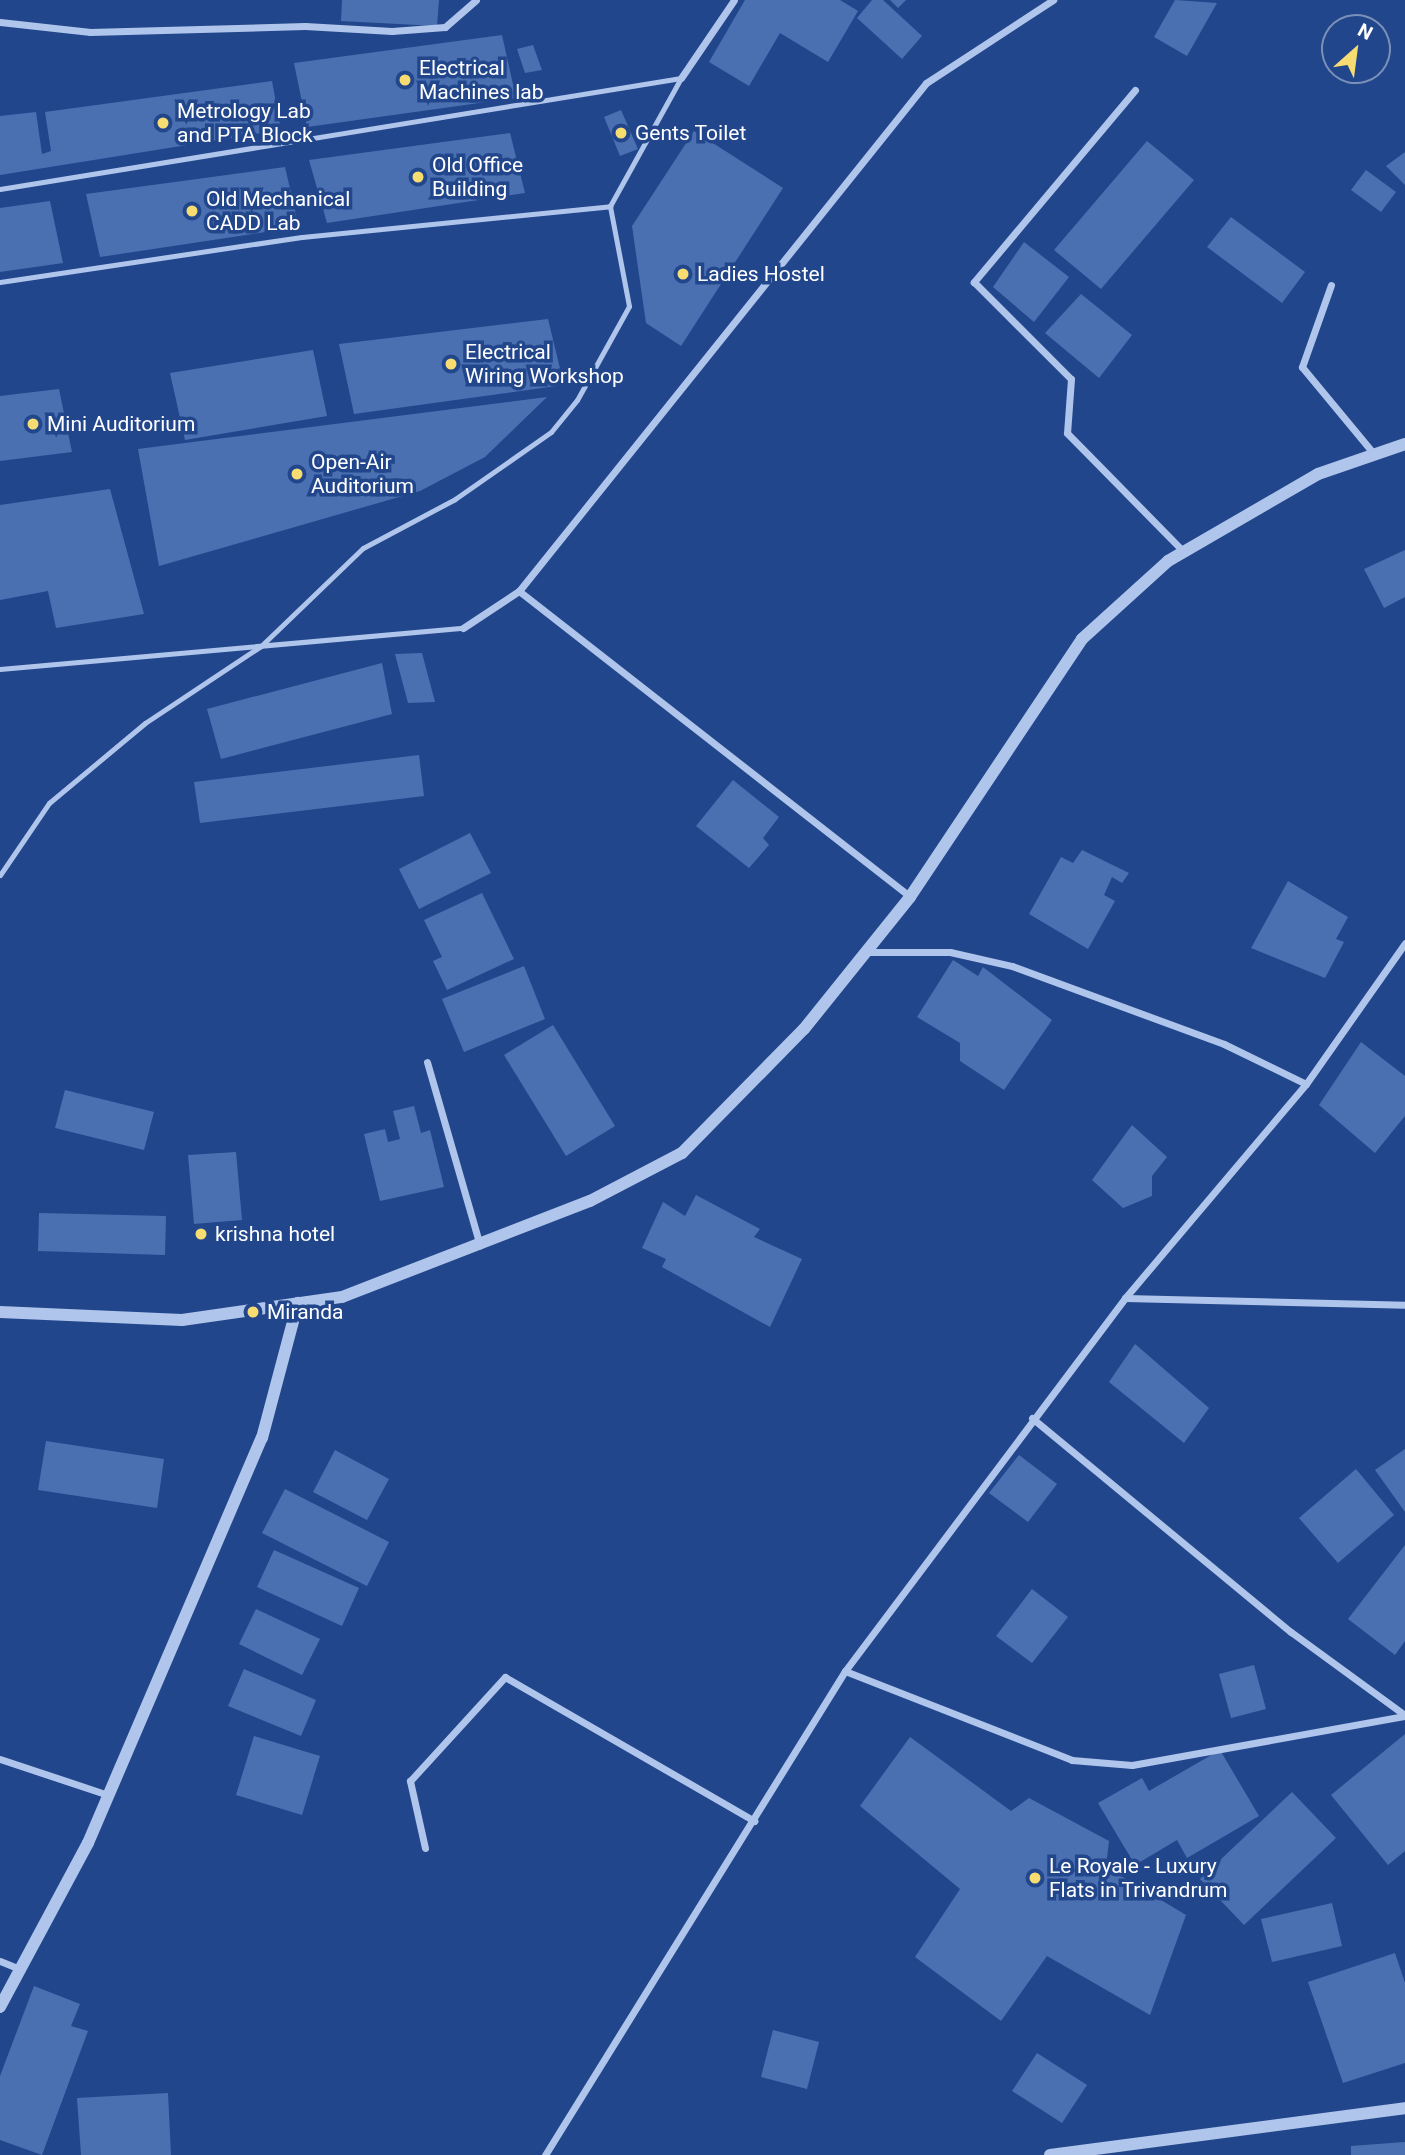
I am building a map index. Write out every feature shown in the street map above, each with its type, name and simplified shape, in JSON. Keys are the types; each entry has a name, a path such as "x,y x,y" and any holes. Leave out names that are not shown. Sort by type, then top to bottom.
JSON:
{"street":[{"path":"0,22 90,32 306,26 392,31 444,27 476,0"},
{"path":"681,78 734,0"},
{"path":"463,628 519,591 926,83 1053,0"},
{"path":"1135,90 974,282 1071,379 1067,433 1184,552"},
{"path":"1331,285 1302,367 1374,454"},
{"path":"0,1312 182,1320 342,1297 480,1247 682,1153 804,1029 910,897 1082,639 1184,552 1318,474 1405,444"},
{"path":"519,591 910,897"},
{"path":"545,2155 845,1671 1032,1418 1125,1298 1306,1084 1405,943"},
{"path":"865,952 950,952 1012,966 1224,1044 1306,1084"},
{"path":"427,1062 480,1247"},
{"path":"1125,1298 1405,1305"},
{"path":"0,2007 108,1795 262,1438 298,1303"},
{"path":"1032,1418 1291,1632 1405,1715"},
{"path":"845,1671 1072,1760 1132,1765 1405,1715"},
{"path":"425,1848 410,1781 505,1677 754,1821"},
{"path":"0,1759 108,1795"},
{"path":"0,1961 20,1969"},
{"path":"1050,2155 1405,2108"}],"lane":[{"path":"0,190 681,78"},
{"path":"0,875 49,803 145,723 261,646 363,548 466,491 551,432 577,400 629,306 610,206 681,78"},
{"path":"0,282 302,237 610,206"},
{"path":"0,669 463,628"}],"building":[{"path":"342,0 439,0 437,26 341,21"},
{"path":"745,0 840,0 858,11 828,62 780,33 749,86 709,62"},
{"path":"872,0 883,0 922,36 902,59 857,18"},
{"path":"890,0 906,0 898,8"},
{"path":"1175,0 1217,3 1187,56 1154,37"},
{"name":"Electrical Machines lab","path":"502,35 516,98 307,127 294,63"},
{"path":"533,45 542,70 525,73 517,49"},
{"name":"Metrology Lab and PTA Block","path":"272,81 281,130 0,175 0,116 36,112 42,154 51,151 45,112"},
{"name":"Gents Toilet","path":"621,110 638,149 620,156 604,117"},
{"name":"Ladies Hostel","path":"694,131 783,188 681,346 646,323 632,226"},
{"name":"Old Office Building","path":"510,133 525,193 327,223 309,160"},
{"path":"1147,141 1194,180 1101,289 1054,250"},
{"path":"1405,152 1405,185 1386,166"},
{"name":"Old Mechanical CADD Lab","path":"285,167 299,227 100,257 86,194"},
{"path":"1366,170 1396,192 1381,212 1351,190"},
{"path":"50,201 63,263 0,272 0,208"},
{"path":"1231,217 1305,272 1282,303 1207,247"},
{"path":"1024,242 1069,277 1034,322 993,287"},
{"path":"1081,294 1132,335 1099,378 1045,333"},
{"name":"Electrical Wiring Workshop","path":"548,319 564,385 354,414 339,344"},
{"path":"313,350 327,416 185,440 170,373"},
{"name":"Mini Auditorium","path":"59,389 72,452 0,461 0,396"},
{"name":"Open-Air Auditorium","path":"547,397 485,457 420,491 159,566 138,449"},
{"path":"110,489 144,614 56,628 48,591 0,600 0,505"},
{"path":"1405,550 1405,597 1384,608 1364,569"},
{"path":"422,653 435,702 408,703 395,654"},
{"path":"382,663 392,714 221,759 207,709"},
{"path":"419,755 424,796 200,823 194,782"},
{"path":"733,780 779,817 763,838 769,845 749,868 696,826"},
{"path":"470,833 491,873 419,909 399,869"},
{"path":"1082,850 1129,873 1122,883 1112,877 1104,895 1115,901 1088,949 1029,914 1061,857 1073,863"},
{"path":"1288,881 1348,917 1336,939 1344,942 1325,978 1251,948"},
{"path":"482,893 514,959 447,990 433,961 442,957 424,920"},
{"path":"953,960 978,976 983,967 1052,1020 1004,1090 960,1061 960,1043 917,1017"},
{"path":"524,966 545,1019 464,1052 442,999"},
{"path":"553,1025 615,1126 566,1156 504,1055"},
{"path":"1361,1042 1405,1076 1405,1116 1375,1153 1319,1105"},
{"path":"65,1090 154,1112 144,1150 55,1128"},
{"path":"414,1106 421,1133 430,1130 444,1187 380,1201 364,1134 385,1129 388,1142 400,1139 393,1111"},
{"path":"1132,1125 1167,1157 1152,1176 1152,1196 1123,1208 1092,1180"},
{"path":"236,1152 242,1220 194,1224 188,1155"},
{"path":"696,1195 760,1229 754,1237 802,1259 770,1327 662,1267 666,1259 642,1248 663,1202 685,1216"},
{"path":"39,1213 166,1216 165,1255 38,1251"},
{"path":"1135,1344 1209,1408 1184,1443 1109,1382"},
{"path":"46,1441 164,1459 157,1508 38,1490"},
{"path":"1405,1449 1405,1512 1375,1470"},
{"path":"335,1450 389,1479 367,1520 313,1492"},
{"path":"1019,1455 1057,1484 1028,1522 989,1493"},
{"path":"1356,1469 1394,1515 1338,1563 1299,1518"},
{"path":"285,1489 389,1542 367,1586 262,1533"},
{"path":"1405,1545 1405,1641 1395,1655 1348,1619"},
{"path":"274,1550 359,1588 342,1626 257,1587"},
{"path":"1032,1589 1068,1617 1032,1663 996,1636"},
{"path":"256,1609 320,1639 302,1675 239,1644"},
{"path":"1254,1665 1266,1709 1231,1718 1219,1674"},
{"path":"244,1669 316,1700 301,1736 228,1706"},
{"path":"1405,1734 1405,1851 1388,1865 1331,1795"},
{"path":"254,1736 320,1756 302,1815 236,1795"},
{"name":"Le Royale - Luxury Flats in Trivandrum","path":"910,1737 1011,1811 1029,1798 1109,1841 1106,1867 1186,1915 1150,2015 1047,1956 1001,2021 915,1957 960,1889 860,1806"},
{"path":"1220,1750 1259,1816 1187,1858 1177,1840 1135,1865 1098,1803 1142,1778 1149,1791"},
{"path":"1292,1792 1336,1838 1244,1925 1200,1879"},
{"path":"1332,1903 1342,1946 1272,1962 1261,1919"},
{"path":"1395,1953 1405,1983 1405,2063 1343,2083 1308,1982"},
{"path":"34,1986 80,2004 71,2026 88,2031 42,2155 0,2140 0,2076"},
{"path":"773,2030 819,2042 807,2089 761,2077"},
{"path":"1037,2053 1087,2085 1062,2123 1012,2091"},
{"path":"168,2093 171,2155 81,2155 77,2098"},
{"path":"1405,2142 1405,2155 1351,2155 1351,2146"}],"place":[{"name":"Electrical Machines lab","path":"405,80"},
{"name":"Metrology Lab and PTA Block","path":"163,123"},
{"name":"Gents Toilet","path":"621,133"},
{"name":"Old Office Building","path":"418,177"},
{"name":"Old Mechanical CADD Lab","path":"192,211"},
{"name":"Ladies Hostel","path":"683,274"},
{"name":"Electrical Wiring Workshop","path":"451,364"},
{"name":"Mini Auditorium","path":"33,424"},
{"name":"Open-Air Auditorium","path":"297,474"},
{"name":"krishna hotel","path":"201,1234"},
{"name":"Miranda","path":"253,1312"},
{"name":"Le Royale - Luxury Flats in Trivandrum","path":"1035,1878"}]}
